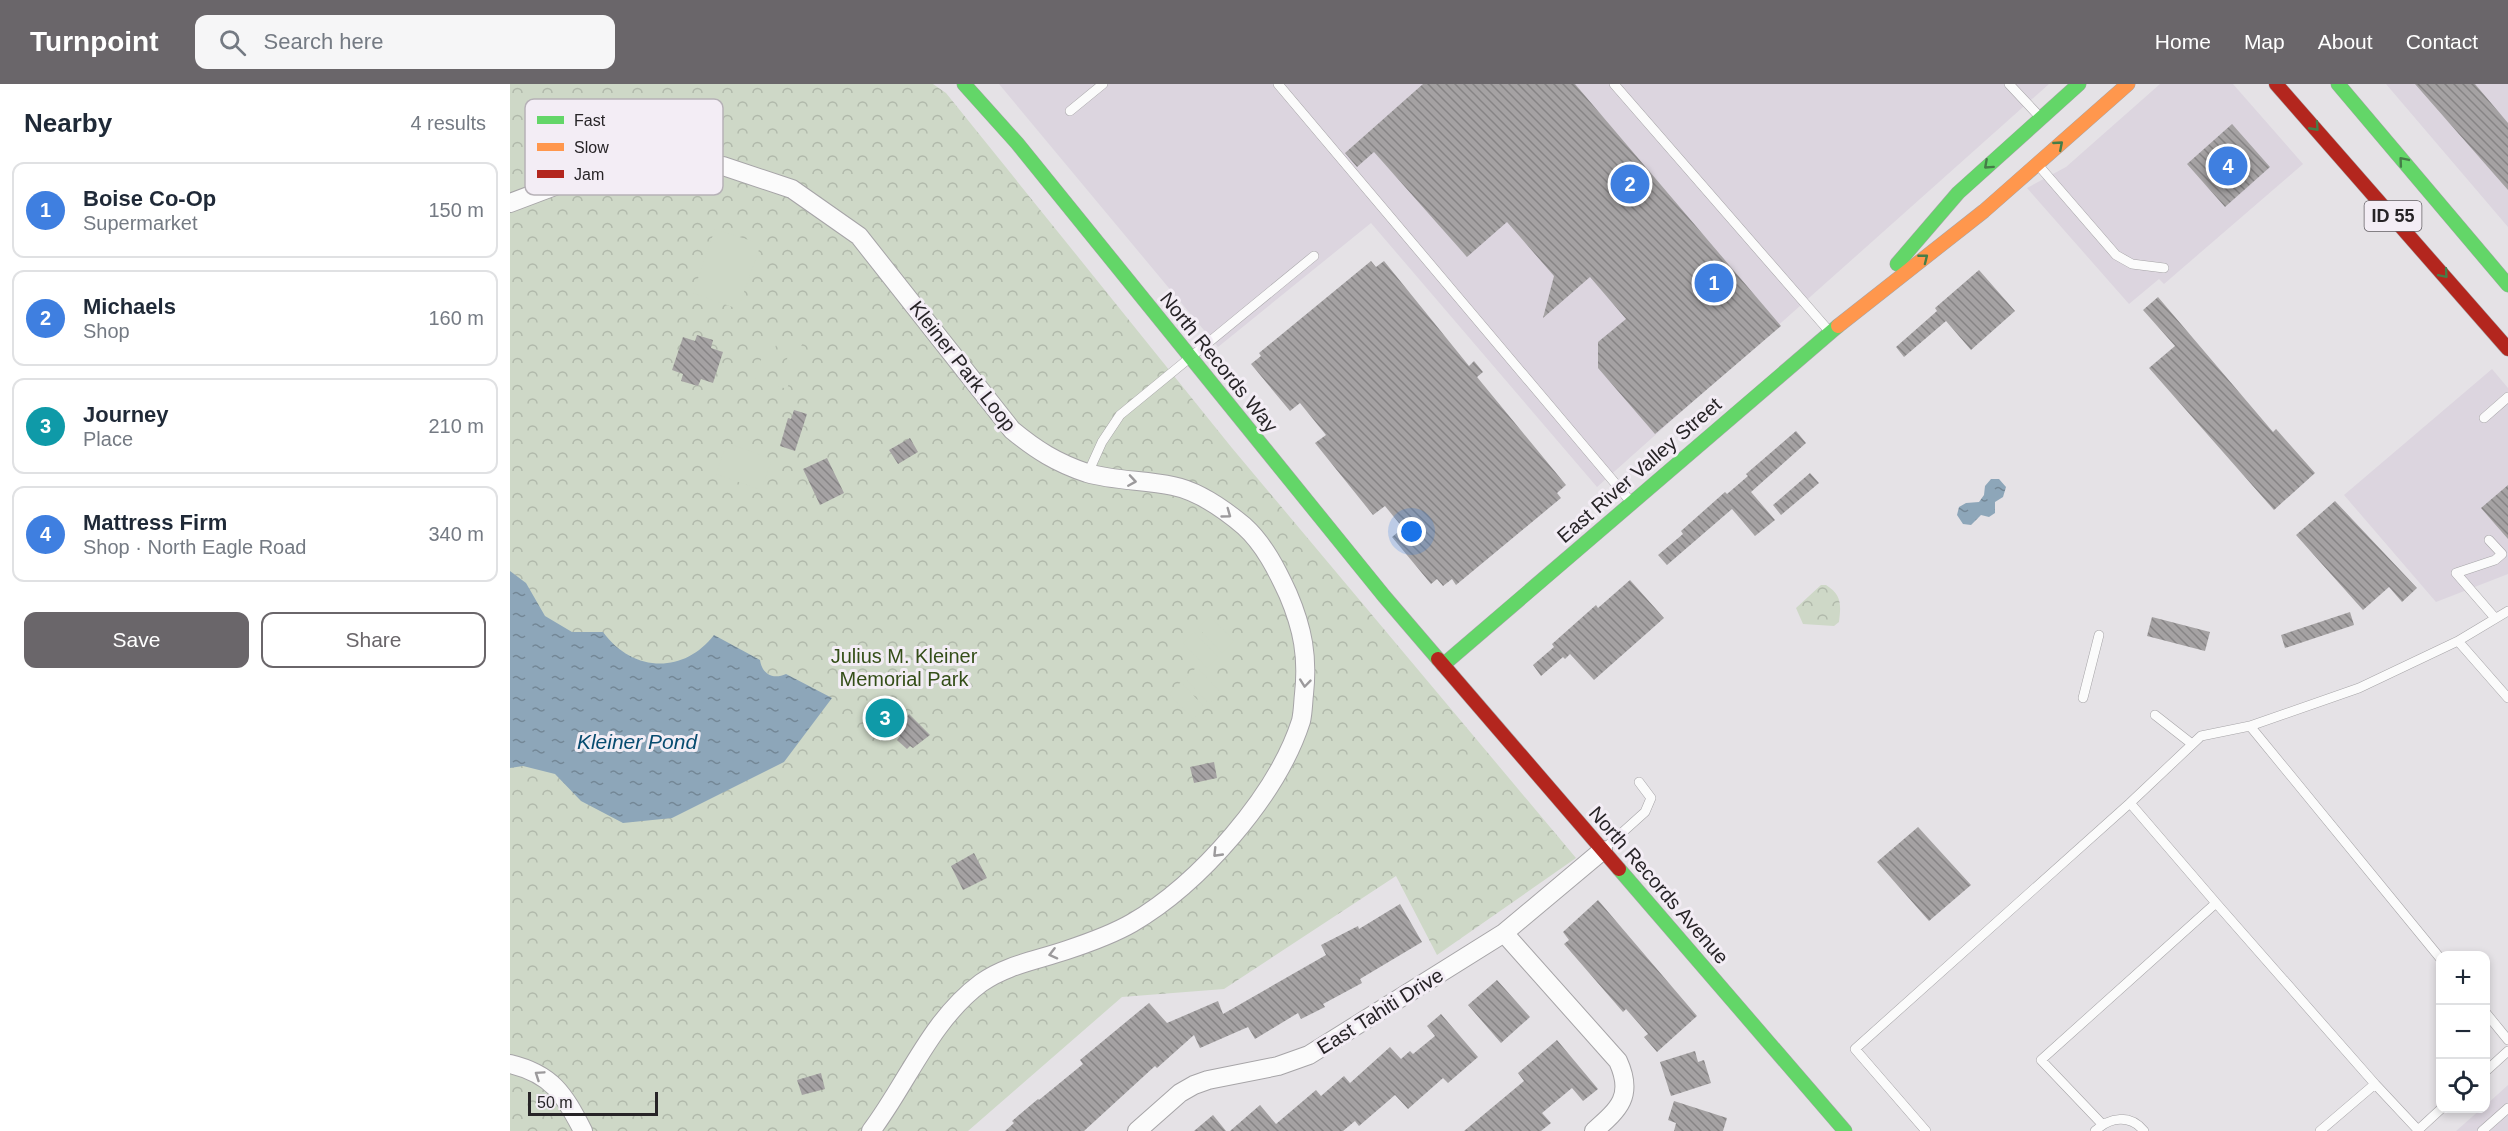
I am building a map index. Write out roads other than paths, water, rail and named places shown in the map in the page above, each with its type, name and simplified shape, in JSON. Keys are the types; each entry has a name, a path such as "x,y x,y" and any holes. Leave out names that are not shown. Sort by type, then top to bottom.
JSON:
{"main road":[{"name":"North Records Way","path":"964,84 1005,128 1384,596 1443,664"},
{"name":"East River Valley Street","path":"1861,306 1958,193 2079,84"},
{"name":"East River Valley Street","path":"1443,664 1861,306 1984,211 2128,84"},
{"name":"ID 55","path":"2276,84 2352,168 2508,349"},
{"name":"ID 55","path":"2338,84 2508,285"},
{"name":"North Records Avenue","path":"1443,664 1845,1131"}],"street":[{"name":"Kleiner Park Loop","path":"723,166 792,189 859,236 1012,430 1038,452 1088,473 1176,486 1209,501 1245,527 1275,564 1297,616 1307,668 1301,720 1284,759 1263,794 1220,852 1170,895 1131,923 1068,950 1026,961 983,982 951,1009 928,1042 893,1102 871,1131"},
{"name":"Kleiner Park Loop","path":"510,203 530,195"},
{"name":"Kleiner Park Loop","path":"510,209 531,195"},
{"name":"East Tahiti Drive","path":"1137,1131 1180,1093 1194,1085 1278,1066 1309,1054 1504,933 1603,850"},
{"path":"1504,933 1618,1061 1624,1073 1626,1087 1617,1111 1594,1131"},
{"path":"510,1064 530,1069 556,1087 583,1131"}],"lane":[{"path":"1070,111 1103,84"},
{"path":"1278,84 1632,502"},
{"path":"1614,84 1830,332"},
{"path":"2009,84 2041,118"},
{"path":"2037,164 2116,255 2132,264 2164,268"},
{"path":"1088,473 1102,442 1120,414 1314,256"},
{"path":"2484,418 2508,397"},
{"path":"2489,540 2502,554 2495,560 2456,573 2495,618"},
{"path":"1926,1131 1855,1049 2130,803 2201,736 2250,726 2360,688 2458,640 2508,611"},
{"path":"2083,698 2099,635"},
{"path":"2458,640 2508,698"},
{"path":"2156,715 2193,744"},
{"path":"2250,726 2436,953"},
{"path":"1603,850 1645,812 1651,798 1639,782"},
{"path":"2130,803 2417,1130 2436,1113"},
{"path":"2144,1131 2132,1121 2122,1119 2112,1120 2099,1128 2041,1060 2216,903"},
{"path":"2490,1018 2508,1040"},
{"path":"2490,1067 2508,1051"},
{"path":"2320,1131 2375,1084"},
{"path":"2482,1131 2508,1108"}],"water":[{"path":"1991,479 1999,479 2006,487 2003,497 1995,502 1995,513 1989,517 1981,515 1971,525 1963,524 1957,515 1959,507 1966,503 1979,502 1984,495 1985,486"},
{"name":"Kleiner Pond","path":"510,571 526,583 545,616 572,632 603,632 628,655 643,661 658,664 688,657 702,648 714,635 760,660 763,669 769,674 781,676 786,674 832,698 784,762 672,818 623,823 581,801 555,774 523,766 510,768"}],"place":[{"name":"Mattress Firm","path":"2228,166"},
{"name":"Michaels","path":"1630,184"},
{"name":"Boise Co-Op","path":"1714,283"},
{"name":"Journey","path":"885,718"}],"park label":[{"name":"Julius M. Kleiner Memorial Park","path":"904,668"}]}
